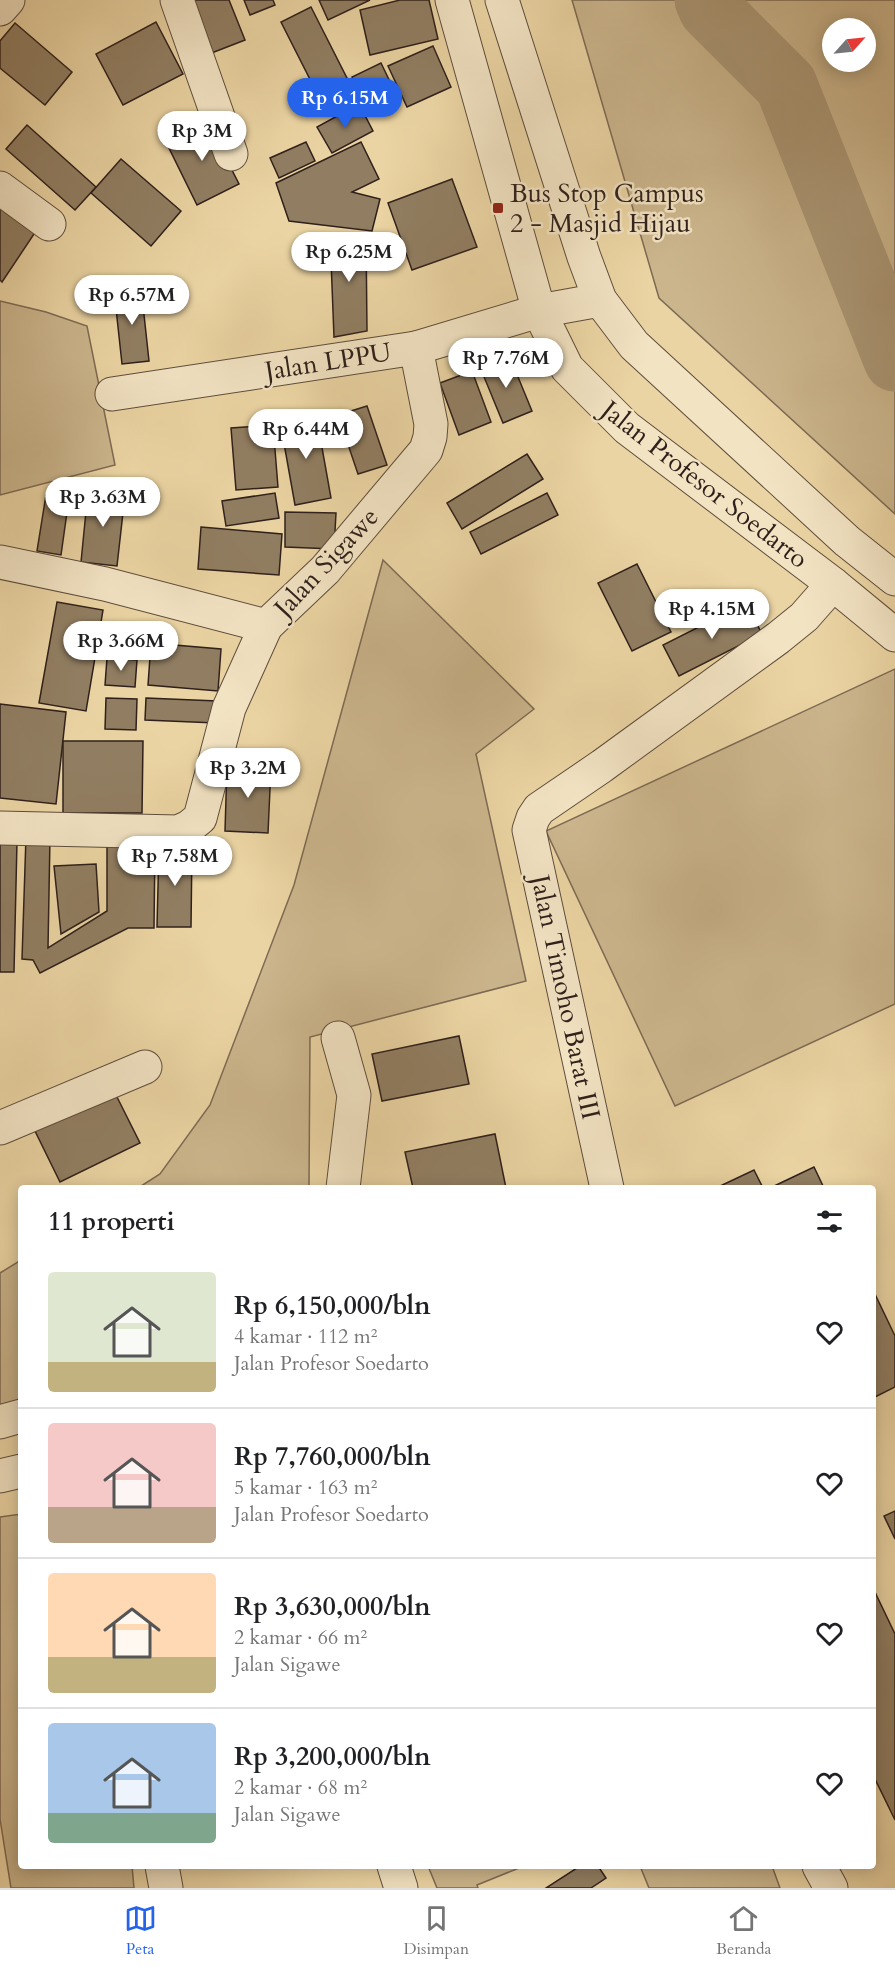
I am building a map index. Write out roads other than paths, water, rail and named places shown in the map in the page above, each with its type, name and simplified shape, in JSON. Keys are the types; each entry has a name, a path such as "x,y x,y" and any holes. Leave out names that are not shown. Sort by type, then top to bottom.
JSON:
{"street":[{"path":"0,9 8,0"},
{"path":"177,0 231,153"},
{"name":"Jalan Profesor Soedarto","path":"452,0 539,311 567,368 627,429 833,584 895,635"},
{"name":"Jalan Profesor Soedarto","path":"502,0 584,257 600,300 634,345 847,541 895,579"},
{"path":"0,188 49,224"},
{"name":"Jalan LPPU","path":"112,394 416,348 539,311 600,300"},
{"name":"Jalan Sigawe","path":"0,562 105,584 266,626 325,570 426,450 432,424 416,348"},
{"name":"Jalan Timoho Barat III","path":"606,1185 529,830 533,818 539,809 778,638 804,617 833,584"},
{"path":"0,828 178,832 189,828 200,818 229,708 266,626"},
{"path":"338,1038 354,1095 343,1185"},
{"path":"0,1128 145,1067"},
{"path":"0,1422 18,1417"},
{"path":"0,1476 18,1472"},
{"path":"163,1869 166,1888"},
{"path":"395,1869 401,1888"},
{"path":"821,1869 831,1888"}],"waterway":[{"path":"706,0 710,9 786,85 895,360"}],"place":[{"name":"Bus Stop Campus 2 - Masjid Hijau","path":"498,208"}]}
